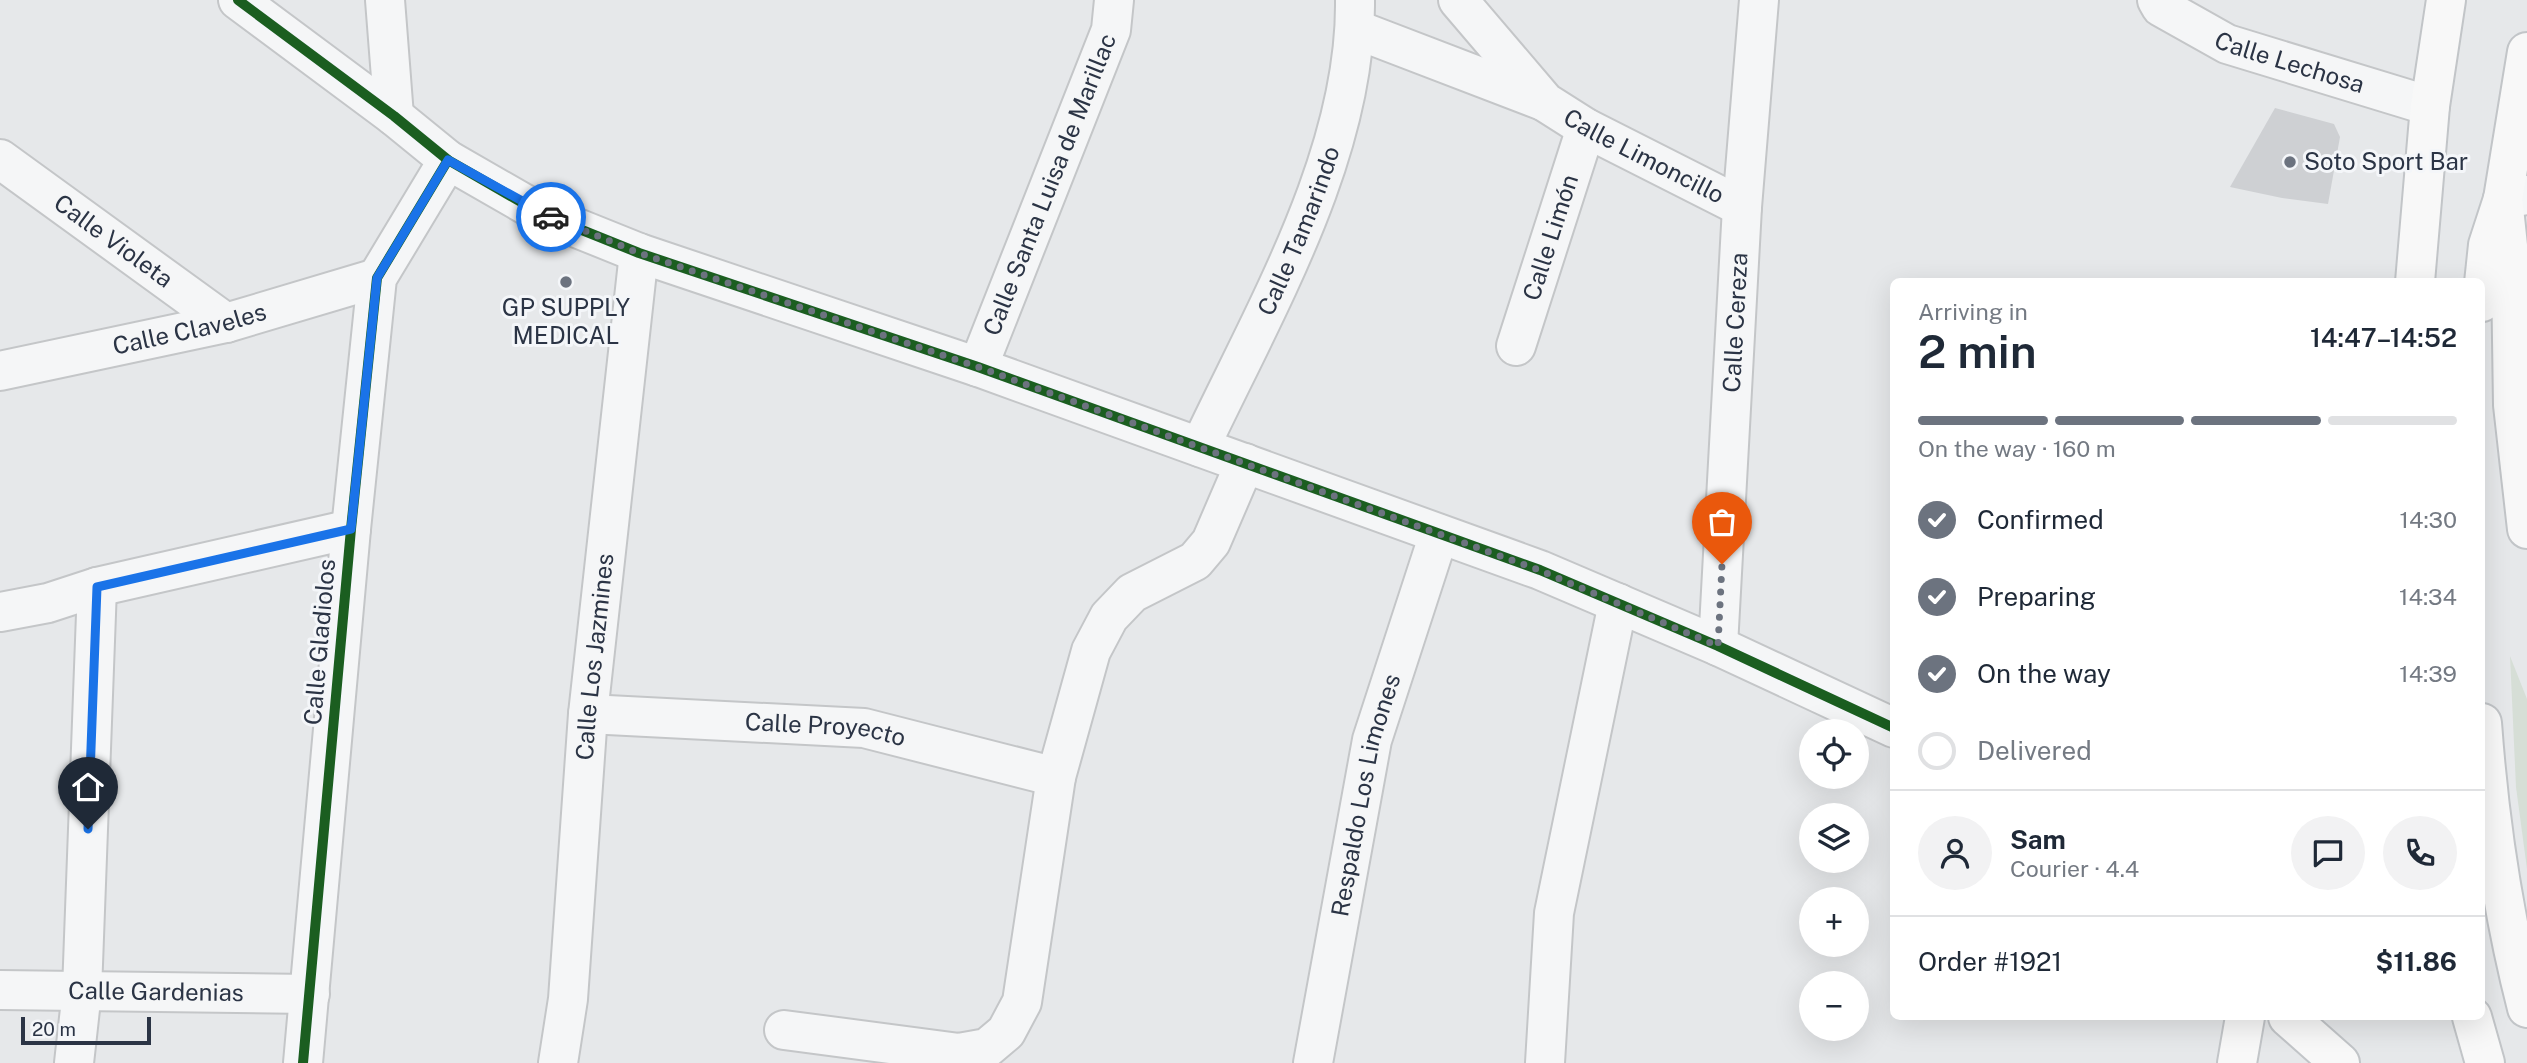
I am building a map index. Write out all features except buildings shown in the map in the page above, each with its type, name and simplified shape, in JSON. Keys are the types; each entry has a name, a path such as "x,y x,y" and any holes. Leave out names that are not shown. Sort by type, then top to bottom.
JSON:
{"main road":[{"path":"2397,278 2430,106 2446,0"},
{"path":"2527,52 2511,274 2513,405 2527,530"},
{"path":"2415,278 2430,106"},
{"path":"2485,278 2488,245 2515,197"},
{"path":"2485,764 2510,942 2527,1008"},
{"path":"2237,1063 2244,1020"},
{"path":"2291,1020 2340,1063"},
{"path":"2473,1020 2485,1063"}],"street":[{"path":"238,0 394,116 448,160 542,214 639,253 978,367 1539,570 1718,646 1890,726"},
{"path":"385,0 394,116"},
{"name":"Calle Santa Luisa de Marillac","path":"978,367 1111,30 1114,0"},
{"name":"Calle Limoncillo","path":"1458,0 1545,102"},
{"name":"Calle Cereza","path":"1718,646 1742,208 1759,0"},
{"name":"Calle Lechosa","path":"2157,0 2161,6 2227,44 2430,106"},
{"name":"Calle Limoncillo","path":"1355,15 1545,102 1586,128 1742,208"},
{"name":"Calle Tamarindo","path":"1200,447 1304,227 1328,159 1347,88 1355,15"},
{"name":"Calle Limón","path":"1516,346 1586,128"},
{"name":"Calle Violeta","path":"0,159 226,323"},
{"name":"Calle Gladiolos","path":"303,1063 351,529 377,278 448,160"},
{"name":"Calle Los Jazmines","path":"558,1063 568,999 588,714 639,253"},
{"name":"Calle Claveles","path":"0,371 226,323 377,278"},
{"path":"784,1030 959,1054 987,1048 1006,1032 1022,1002 1056,777 1091,651 1109,617 1132,593 1195,561 1211,542 1245,463"},
{"path":"0,612 48,603 97,587 351,529"},
{"name":"Respaldo Los Limones","path":"1313,1063 1372,740 1439,534"},
{"path":"74,1063 82,991 97,587"},
{"path":"1545,1063 1555,913 1618,603"},
{"name":"Calle Proyecto","path":"588,714 864,728 1056,777"},
{"name":"Calle Gardenias","path":"0,990 310,994"}],"shaded area":[{"path":"2510,656 2527,699 2527,869 2516,787"}],"cycle path":[{"path":"238,0 394,116 448,160 542,214 639,253 978,367 1540,570 1718,646 1890,726"},
{"path":"303,1063 351,529 377,278 448,160"}],"way so far":[{"path":"551,217 639,253 978,367 1539,570 1718,646 1722,564"}],"place":[{"name":"Soto Sport Bar","path":"2290,162"},
{"name":"GP SUPPLY MEDICAL","path":"566,282"}],"route":[{"path":"88,829 97,587 351,529 377,278 448,160 551,217"}]}
